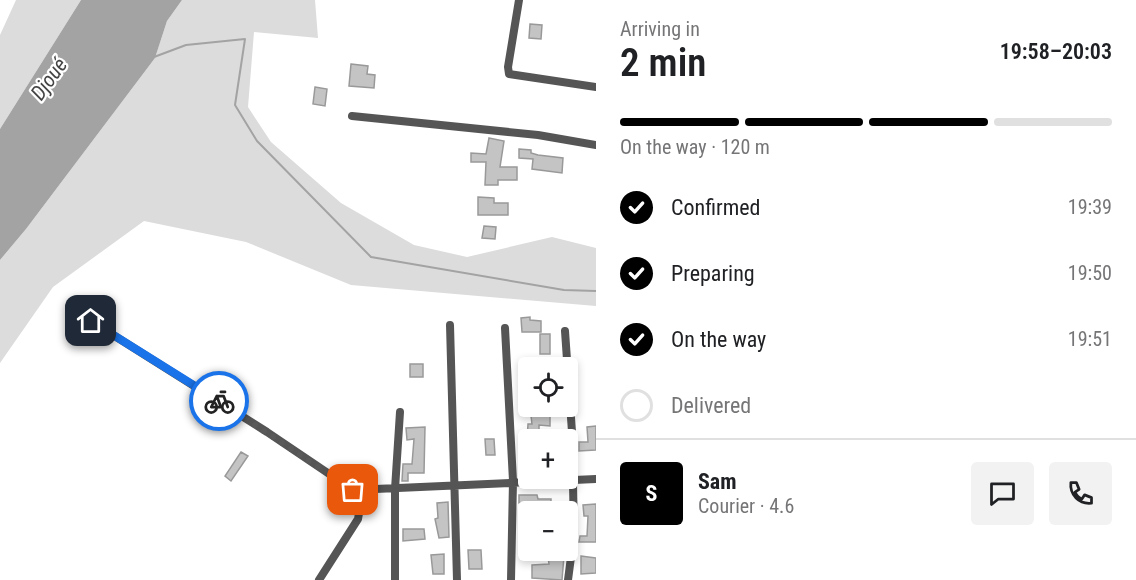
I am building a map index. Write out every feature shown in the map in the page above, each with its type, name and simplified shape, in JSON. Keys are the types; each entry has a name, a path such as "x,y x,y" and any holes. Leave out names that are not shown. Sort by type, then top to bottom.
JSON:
{"street":[{"path":"519,0 508,67 509,74 596,87"},
{"path":"352,116 538,135 596,145"},
{"path":"91,321 267,432 353,490 454,487 518,482"},
{"path":"450,325 457,580"},
{"path":"505,328 513,482 511,580"},
{"path":"565,331 570,429"},
{"path":"395,580 395,489 400,412"},
{"path":"578,479 596,479"},
{"path":"319,580 358,519 361,502 358,489"},
{"path":"568,580 574,534 573,489"}],"shaded area":[{"path":"16,0 81,0 0,129 0,35"},
{"path":"182,0 315,0 318,38 254,32 248,107 271,142 341,203 414,245 467,257 552,237 596,248 596,306 351,285 246,242 144,221 53,287 0,363 0,260 155,58 167,21"}],"water":[{"name":"Djoué","path":"81,0 182,0 167,21 155,58 0,260 0,129"}],"building":[{"path":"530,24 542,25 541,39 529,38"},
{"path":"351,64 368,66 367,74 375,75 374,88 349,86"},
{"path":"315,87 327,89 325,106 313,104"},
{"path":"489,138 504,141 500,167 517,167 517,180 498,180 498,185 485,185 486,162 471,162 471,153 486,154"},
{"path":"519,149 531,150 531,153 538,155 563,158 562,173 532,169 533,159 519,158"},
{"path":"478,197 494,198 494,203 508,203 508,215 478,215"},
{"path":"484,226 496,227 495,239 482,238"},
{"path":"530,317 530,320 541,321 541,332 522,332 521,318"},
{"path":"540,334 550,334 550,354 540,354"},
{"path":"410,364 423,364 423,377 410,377"},
{"path":"531,417 550,417 550,426 539,425 539,429 528,429 528,424 532,424"},
{"path":"596,426 596,450 579,451 579,442 588,442 587,427"},
{"path":"425,427 424,473 408,473 408,481 402,481 403,464 412,464 414,439 407,440 406,428"},
{"path":"485,439 494,439 495,455 486,455"},
{"path":"241,452 248,456 231,481 225,476"},
{"path":"519,495 537,495 538,499 551,499 551,501 519,501"},
{"path":"448,502 449,537 439,538 435,519 438,518 437,503"},
{"path":"596,504 596,542 579,542 580,536 587,536 588,516 584,516 583,505"},
{"path":"403,529 424,529 425,539 403,541"},
{"path":"468,550 481,550 482,569 469,569"},
{"path":"444,554 444,574 433,574 431,555"},
{"path":"581,556 596,558 596,573 581,574"},
{"path":"549,561 564,561 562,580 532,578 532,565 549,564"}],"waterway":[{"path":"154,57 186,45 245,39 235,105 257,141 371,257 564,290 596,291"}],"way so far":[{"path":"219,401 353,490"}],"route":[{"path":"91,321 219,401"}]}
